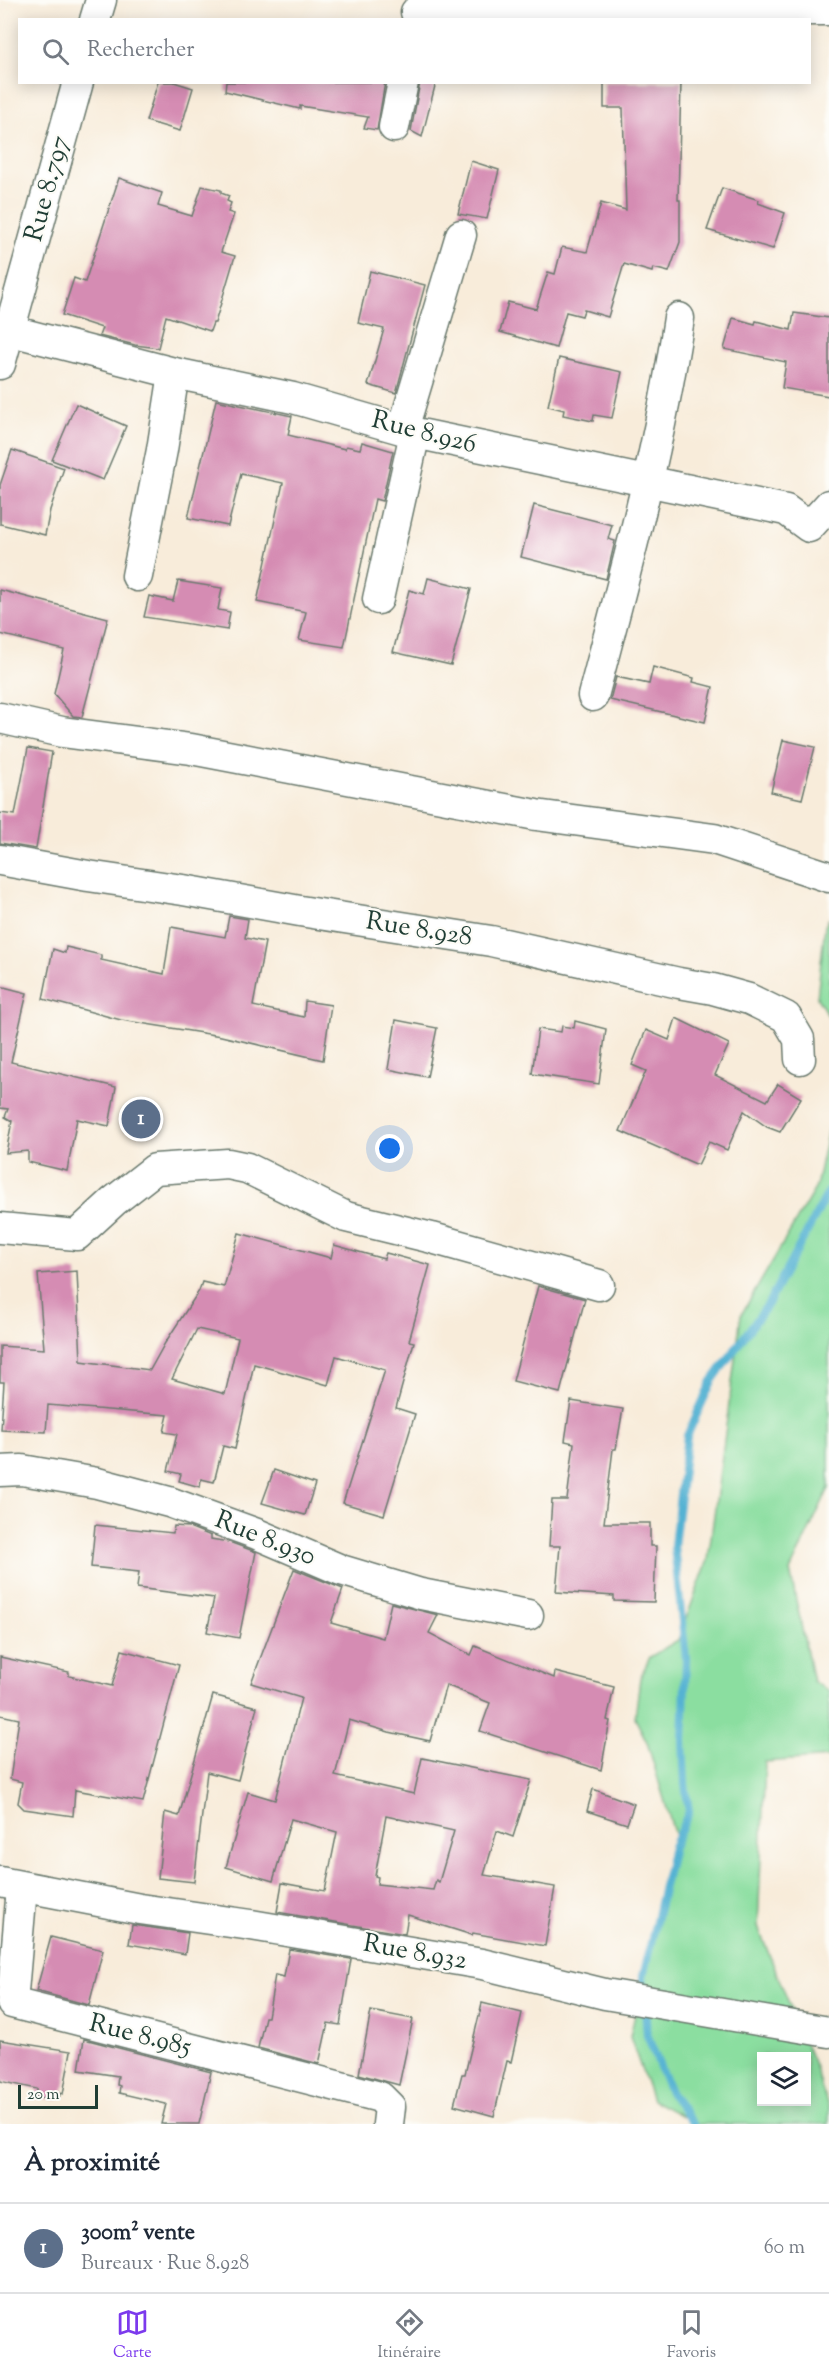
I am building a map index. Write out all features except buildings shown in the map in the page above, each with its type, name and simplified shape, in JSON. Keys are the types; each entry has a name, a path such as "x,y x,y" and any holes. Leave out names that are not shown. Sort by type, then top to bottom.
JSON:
{"street":[{"path":"96,18 100,0"},
{"path":"415,11 829,10"},
{"name":"Rue 8.797","path":"0,364 5,329 77,84"},
{"path":"394,127 403,84"},
{"path":"378,599 409,431 461,235"},
{"path":"593,696 649,482 669,390 680,318"},
{"name":"Rue 8.926","path":"5,329 174,373 293,398 409,431 786,510 808,527 829,505"},
{"path":"137,576 162,450 174,373"},
{"path":"0,718 62,732 191,750 536,816 714,839 829,877"},
{"name":"Rue 8.928","path":"0,860 491,941 713,989 749,999 786,1017 799,1040 800,1059"},
{"path":"0,1228 77,1236 114,1201 155,1169 228,1164 247,1168 346,1217 432,1238 599,1285"},
{"name":"Rue 8.930","path":"0,1471 22,1470 97,1483 159,1499 257,1534 341,1570 421,1594 528,1615"},
{"name":"Rue 8.932","path":"11,1885 140,1909 251,1925 482,1964 605,1994 829,2032"},
{"name":"Rue 8.985","path":"11,1885 12,2004 384,2111"}],"green space":[{"path":"829,918 829,1017 817,998 825,926"},
{"path":"829,1125 829,1488 790,1571 813,1682 829,1691 829,1757 765,1762 758,1927 809,2052 757,2052 757,2106 811,2106 811,2058 829,2109 829,2124 697,2124 652,2100 630,2037 675,1836 647,1742 635,1718 640,1678 650,1657 678,1640 708,1560 741,1315 816,1187"}],"waterway":[{"path":"644,1994 643,1977 673,1847 689,1812 683,1740 686,1659 674,1546 687,1436 712,1381 768,1304 829,1191"},
{"path":"645,2007 647,2035 670,2092 693,2124"}],"place":[{"name":"300m² vente","path":"141,1119"}]}
